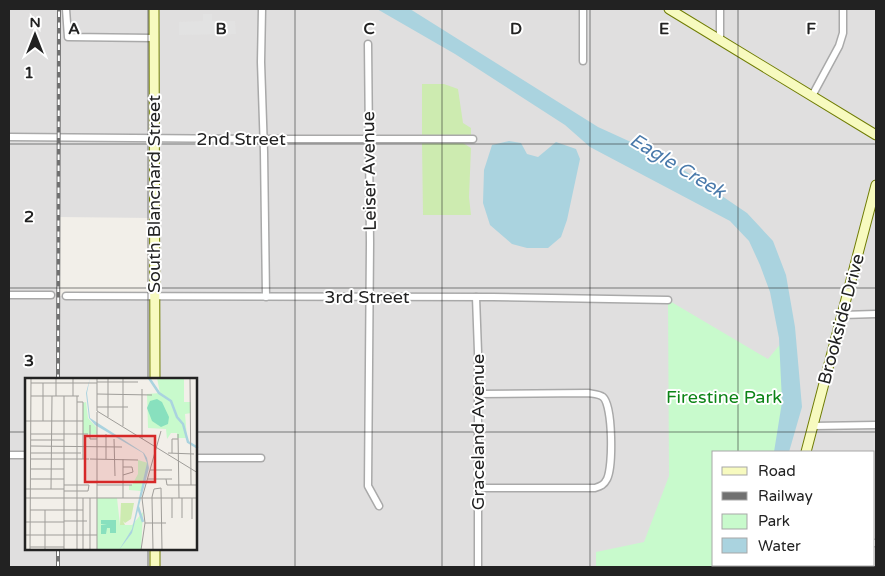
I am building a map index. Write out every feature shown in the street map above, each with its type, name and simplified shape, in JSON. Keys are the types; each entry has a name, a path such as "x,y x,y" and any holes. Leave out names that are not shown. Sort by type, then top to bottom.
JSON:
{"street":[{"path":"66,9 68,38 154,38"},
{"name":"South Blanchard Street","path":"154,9 155,378"},
{"path":"262,9 261,62 266,297"},
{"path":"583,9 583,61"},
{"path":"669,9 876,136"},
{"path":"720,9 720,40"},
{"path":"812,96 839,46 843,33 843,9"},
{"name":"Leiser Avenue","path":"368,44 368,486 379,506"},
{"name":"2nd Street","path":"9,137 473,139"},
{"name":"Brookside Drive","path":"806,451 876,185"},
{"path":"9,295 51,295"},
{"name":"3rd Street","path":"66,296 476,297 668,300"},
{"name":"Graceland Avenue","path":"476,297 478,567"},
{"path":"842,315 876,314"},
{"path":"477,394 588,393 599,395 607,402 610,421 609,473 603,485 595,488 579,489 478,488"},
{"path":"813,426 876,425"},
{"path":"9,455 25,456"},
{"path":"198,458 261,458"},
{"path":"155,551 155,567"}],"shaded area":[{"path":"9,9 876,9 876,567 9,567","holes":["58,217 154,218 155,296 59,296"]},
{"path":"203,14 212,14 212,21 235,21 236,34 179,35 179,22 203,21"}],"green space":[{"path":"422,84 444,84 458,89 463,123 471,128 471,136 422,136"},
{"path":"422,143 463,143 471,148 469,197 471,215 423,215"},
{"name":"Firestine Park","path":"668,300 768,359 787,336 784,451 712,451 712,566 748,567 596,567 596,552 644,542 669,476"}],"water":[{"path":"377,9 410,9 598,127 666,158 747,213 773,241 786,275 795,327 802,407 789,451 774,451 782,402 779,338 770,292 749,241 730,221 590,147 565,125 455,54"},
{"path":"509,141 521,143 527,154 538,157 556,142 576,149 580,159 567,220 561,237 548,248 527,248 512,244 490,225 483,203 484,170 492,145"}],"railway":[{"path":"58,378 59,9"},
{"path":"58,551 58,567"}],"water label":[{"name":"Eagle Creek","path":"678,165"}]}
